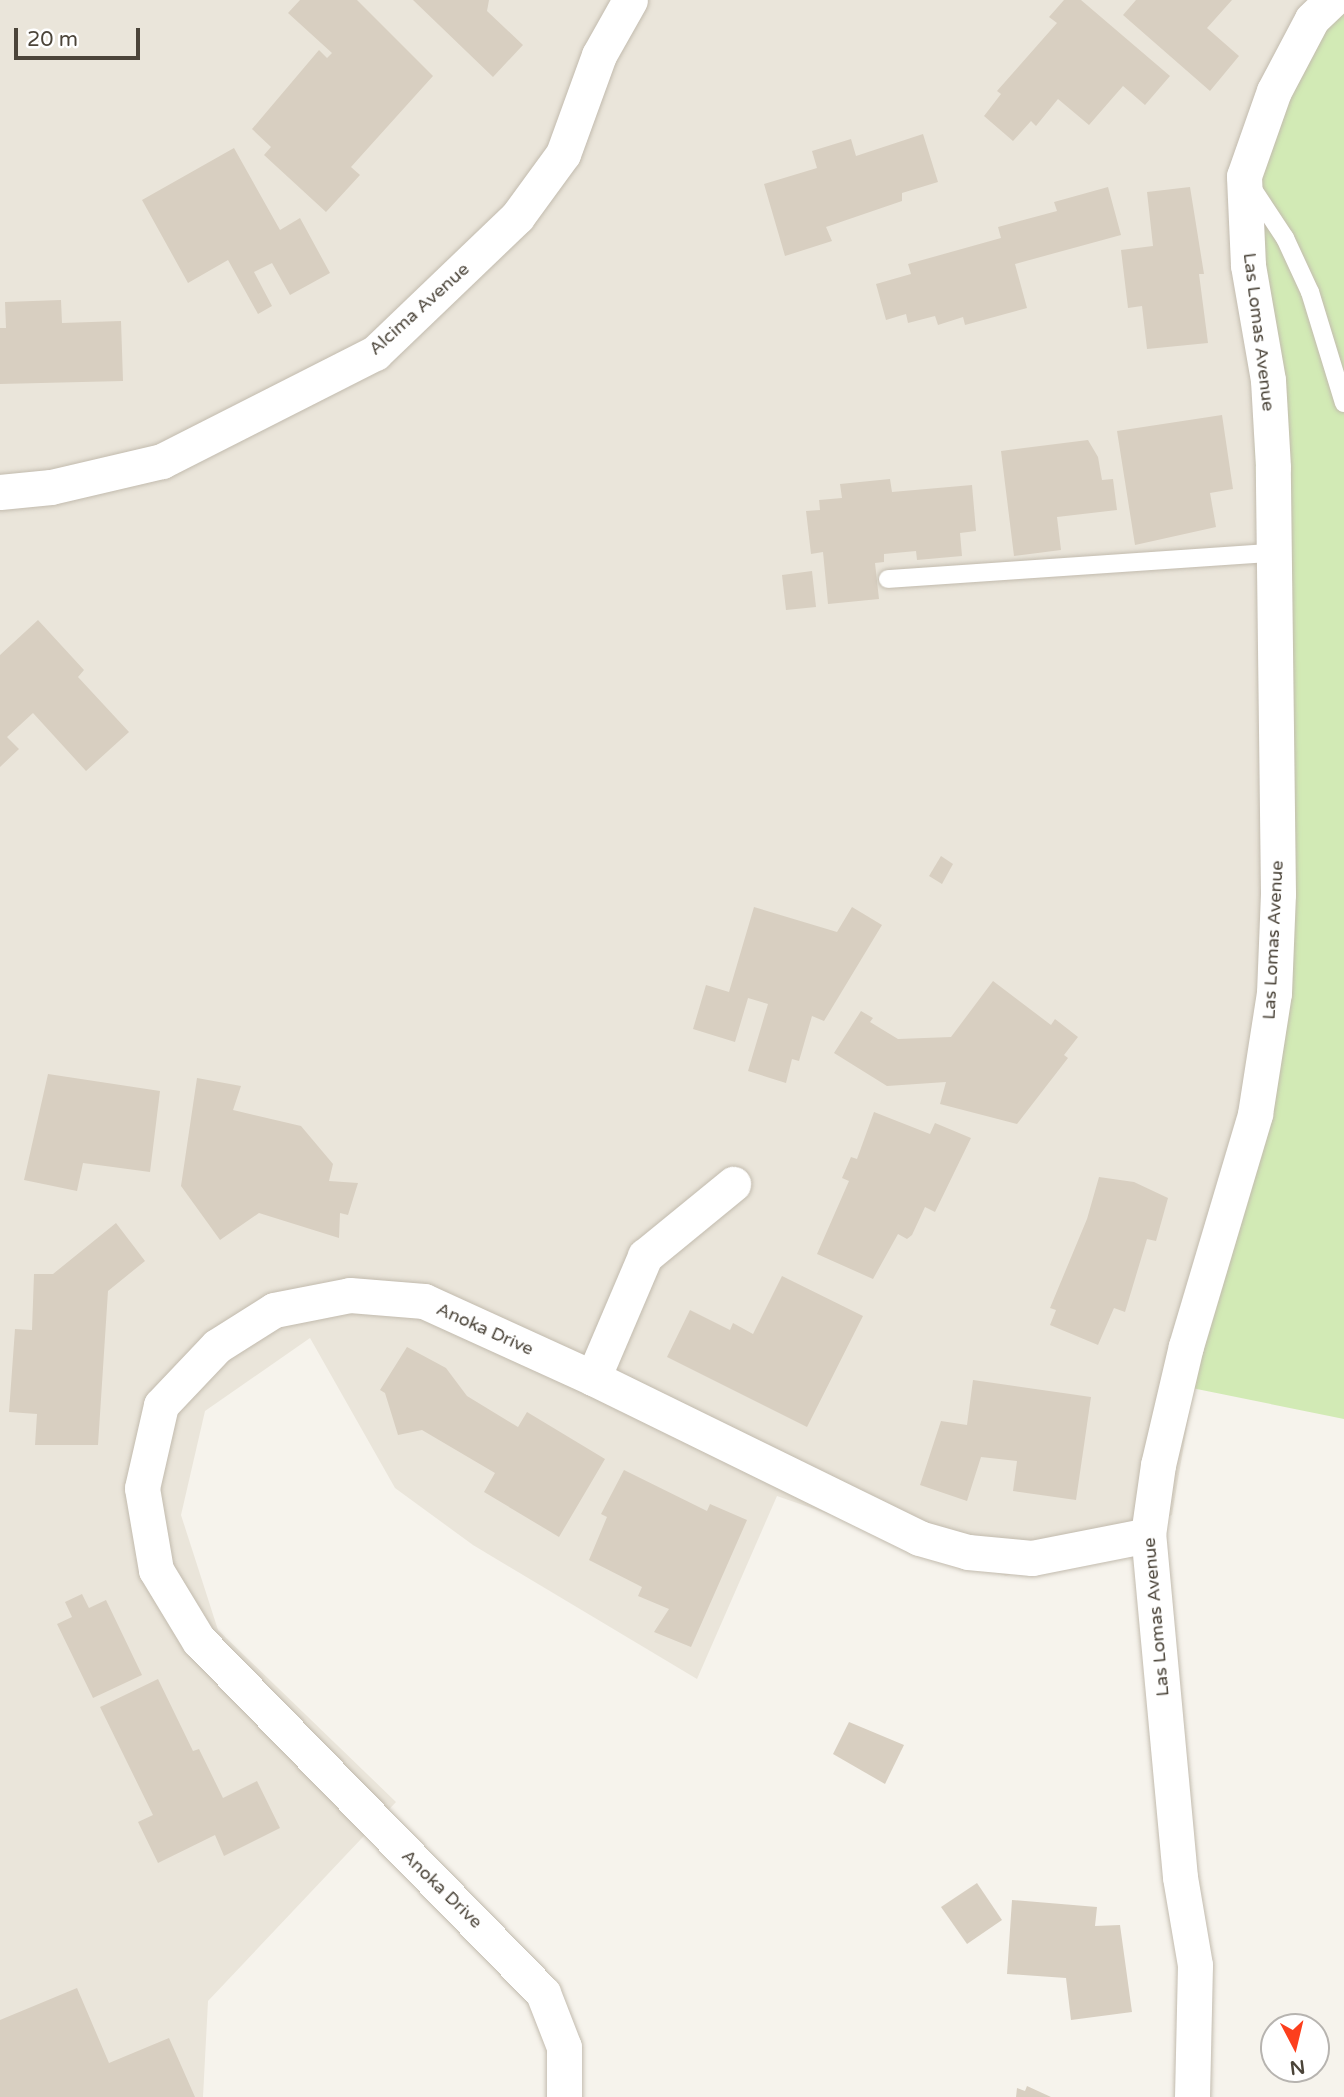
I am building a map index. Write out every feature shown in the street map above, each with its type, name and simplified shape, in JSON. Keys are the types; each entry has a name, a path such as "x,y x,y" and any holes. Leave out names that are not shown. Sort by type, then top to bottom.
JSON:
{"street":[{"name":"Alcima Avenue","path":"0,492 51,487 162,461 375,353 517,217 563,154 598,55 630,0"},
{"name":"Las Lomas Avenue","path":"1192,2097 1195,1965 1180,1877 1148,1535 1158,1465 1186,1346 1255,1114 1274,993 1278,894 1274,553 1268,380 1248,265 1244,176 1274,91 1312,19 1332,0"},
{"path":"593,1378 645,1256 733,1184"},
{"name":"Anoka Drive","path":"564,2097 564,2047 543,1993 199,1641 156,1570 142,1488 161,1405 217,1346 274,1310 350,1295 424,1301 593,1378 931,1541 968,1552 1032,1558 1148,1535"}],"lane":[{"path":"1244,176 1285,238 1305,281 1344,403"},
{"path":"888,579 1274,553"}],"shaded area":[{"path":"0,0 1332,0 1278,894 1172,1515 1006,1576 777,1496 697,1679 473,1545 395,1488 310,1338 205,1411 181,1515 218,1630 396,1802 208,2001 203,2097 0,2097"}],"green space":[{"path":"1344,0 1344,1419 1177,1385 1274,993 1248,265 1274,91"}],"building":[{"path":"300,0 357,0 433,76 351,167 360,175 326,212 264,155 271,147 252,129 319,50 327,58 332,53 288,13"},
{"path":"413,0 489,0 487,11 523,45 493,77"},
{"path":"1064,0 1081,0 1170,76 1145,105 1123,86 1089,125 1058,99 1036,126 1031,121 1013,141 984,116 1001,94 997,91 1057,23 1049,17"},
{"path":"1136,0 1232,0 1207,28 1239,56 1210,91 1123,15"},
{"path":"923,134 938,182 902,193 902,201 826,227 832,241 785,256 764,184 817,168 812,151 851,139 856,156"},
{"path":"234,148 280,230 300,218 330,273 290,295 272,263 254,272 272,306 258,314 228,260 188,283 142,200"},
{"path":"1108,187 1121,235 1015,264 1027,308 965,325 963,317 938,325 935,316 908,323 906,314 886,320 876,284 911,274 908,264 1001,238 998,227 1057,211 1054,202"},
{"path":"1190,187 1204,274 1199,274 1208,343 1147,349 1142,306 1128,308 1121,250 1153,246 1147,192"},
{"path":"61,300 62,323 121,321 123,381 0,384 0,328 6,328 5,302"},
{"path":"1222,415 1233,489 1210,493 1216,527 1135,545 1117,431"},
{"path":"1088,440 1098,457 1102,480 1113,479 1117,510 1057,517 1061,550 1014,556 1001,451"},
{"path":"890,479 892,492 972,485 976,531 960,533 962,556 917,560 916,551 884,554 884,562 875,563 879,599 828,604 823,552 811,554 806,511 820,510 819,500 842,498 840,484"},
{"path":"812,571 816,607 786,610 782,575"},
{"path":"38,620 84,670 78,677 129,732 86,771 33,713 7,737 19,749 0,767 0,655"},
{"path":"941,856 953,864 942,884 929,876"},
{"path":"754,907 837,932 852,907 882,925 824,1021 812,1016 799,1061 792,1059 786,1083 748,1071 768,1004 748,998 735,1042 693,1029 706,985 729,992"},
{"path":"993,981 1051,1025 1055,1019 1078,1037 1064,1055 1068,1058 1017,1124 940,1104 946,1082 887,1086 834,1053 861,1011 873,1018 870,1022 898,1039 951,1037"},
{"path":"48,1074 160,1091 150,1172 83,1163 77,1191 24,1180"},
{"path":"197,1078 241,1086 233,1110 301,1126 333,1164 329,1181 358,1183 348,1215 340,1213 339,1238 259,1213 220,1240 181,1186"},
{"path":"874,1112 930,1134 935,1123 971,1138 935,1212 925,1207 912,1235 907,1239 898,1234 873,1279 817,1254 849,1181 842,1178 851,1157 857,1159"},
{"path":"1099,1177 1134,1182 1168,1198 1156,1241 1147,1239 1125,1312 1114,1308 1098,1345 1050,1325 1056,1310 1050,1308 1087,1219"},
{"path":"116,1223 145,1261 108,1291 98,1445 35,1445 37,1414 9,1412 15,1329 32,1330 34,1274 53,1274"},
{"path":"782,1276 863,1316 807,1427 667,1357 690,1310 730,1330 733,1323 753,1334"},
{"path":"407,1347 446,1368 467,1396 518,1427 527,1412 605,1459 559,1537 484,1492 495,1473 422,1430 398,1435 385,1393 380,1390"},
{"path":"973,1380 1091,1397 1076,1500 1013,1491 1017,1461 981,1457 967,1501 920,1485 941,1421 967,1425"},
{"path":"624,1470 707,1511 710,1504 747,1520 691,1647 654,1632 669,1609 638,1596 642,1587 589,1560 607,1517 601,1514"},
{"path":"82,1594 89,1608 106,1600 142,1675 93,1698 57,1624 72,1617 65,1602"},
{"path":"158,1679 193,1751 199,1749 223,1798 257,1781 280,1828 224,1856 215,1835 158,1863 138,1822 153,1815 100,1707"},
{"path":"849,1722 904,1745 885,1784 833,1754"},
{"path":"977,1883 1002,1920 967,1944 941,1907"},
{"path":"1012,1900 1097,1907 1095,1926 1120,1925 1132,2012 1071,2020 1066,1978 1007,1974"},
{"path":"77,1988 109,2063 169,2038 195,2097 0,2097 0,2020"},
{"path":"1027,2086 1051,2097 1016,2097 1017,2088 1025,2091"}]}
